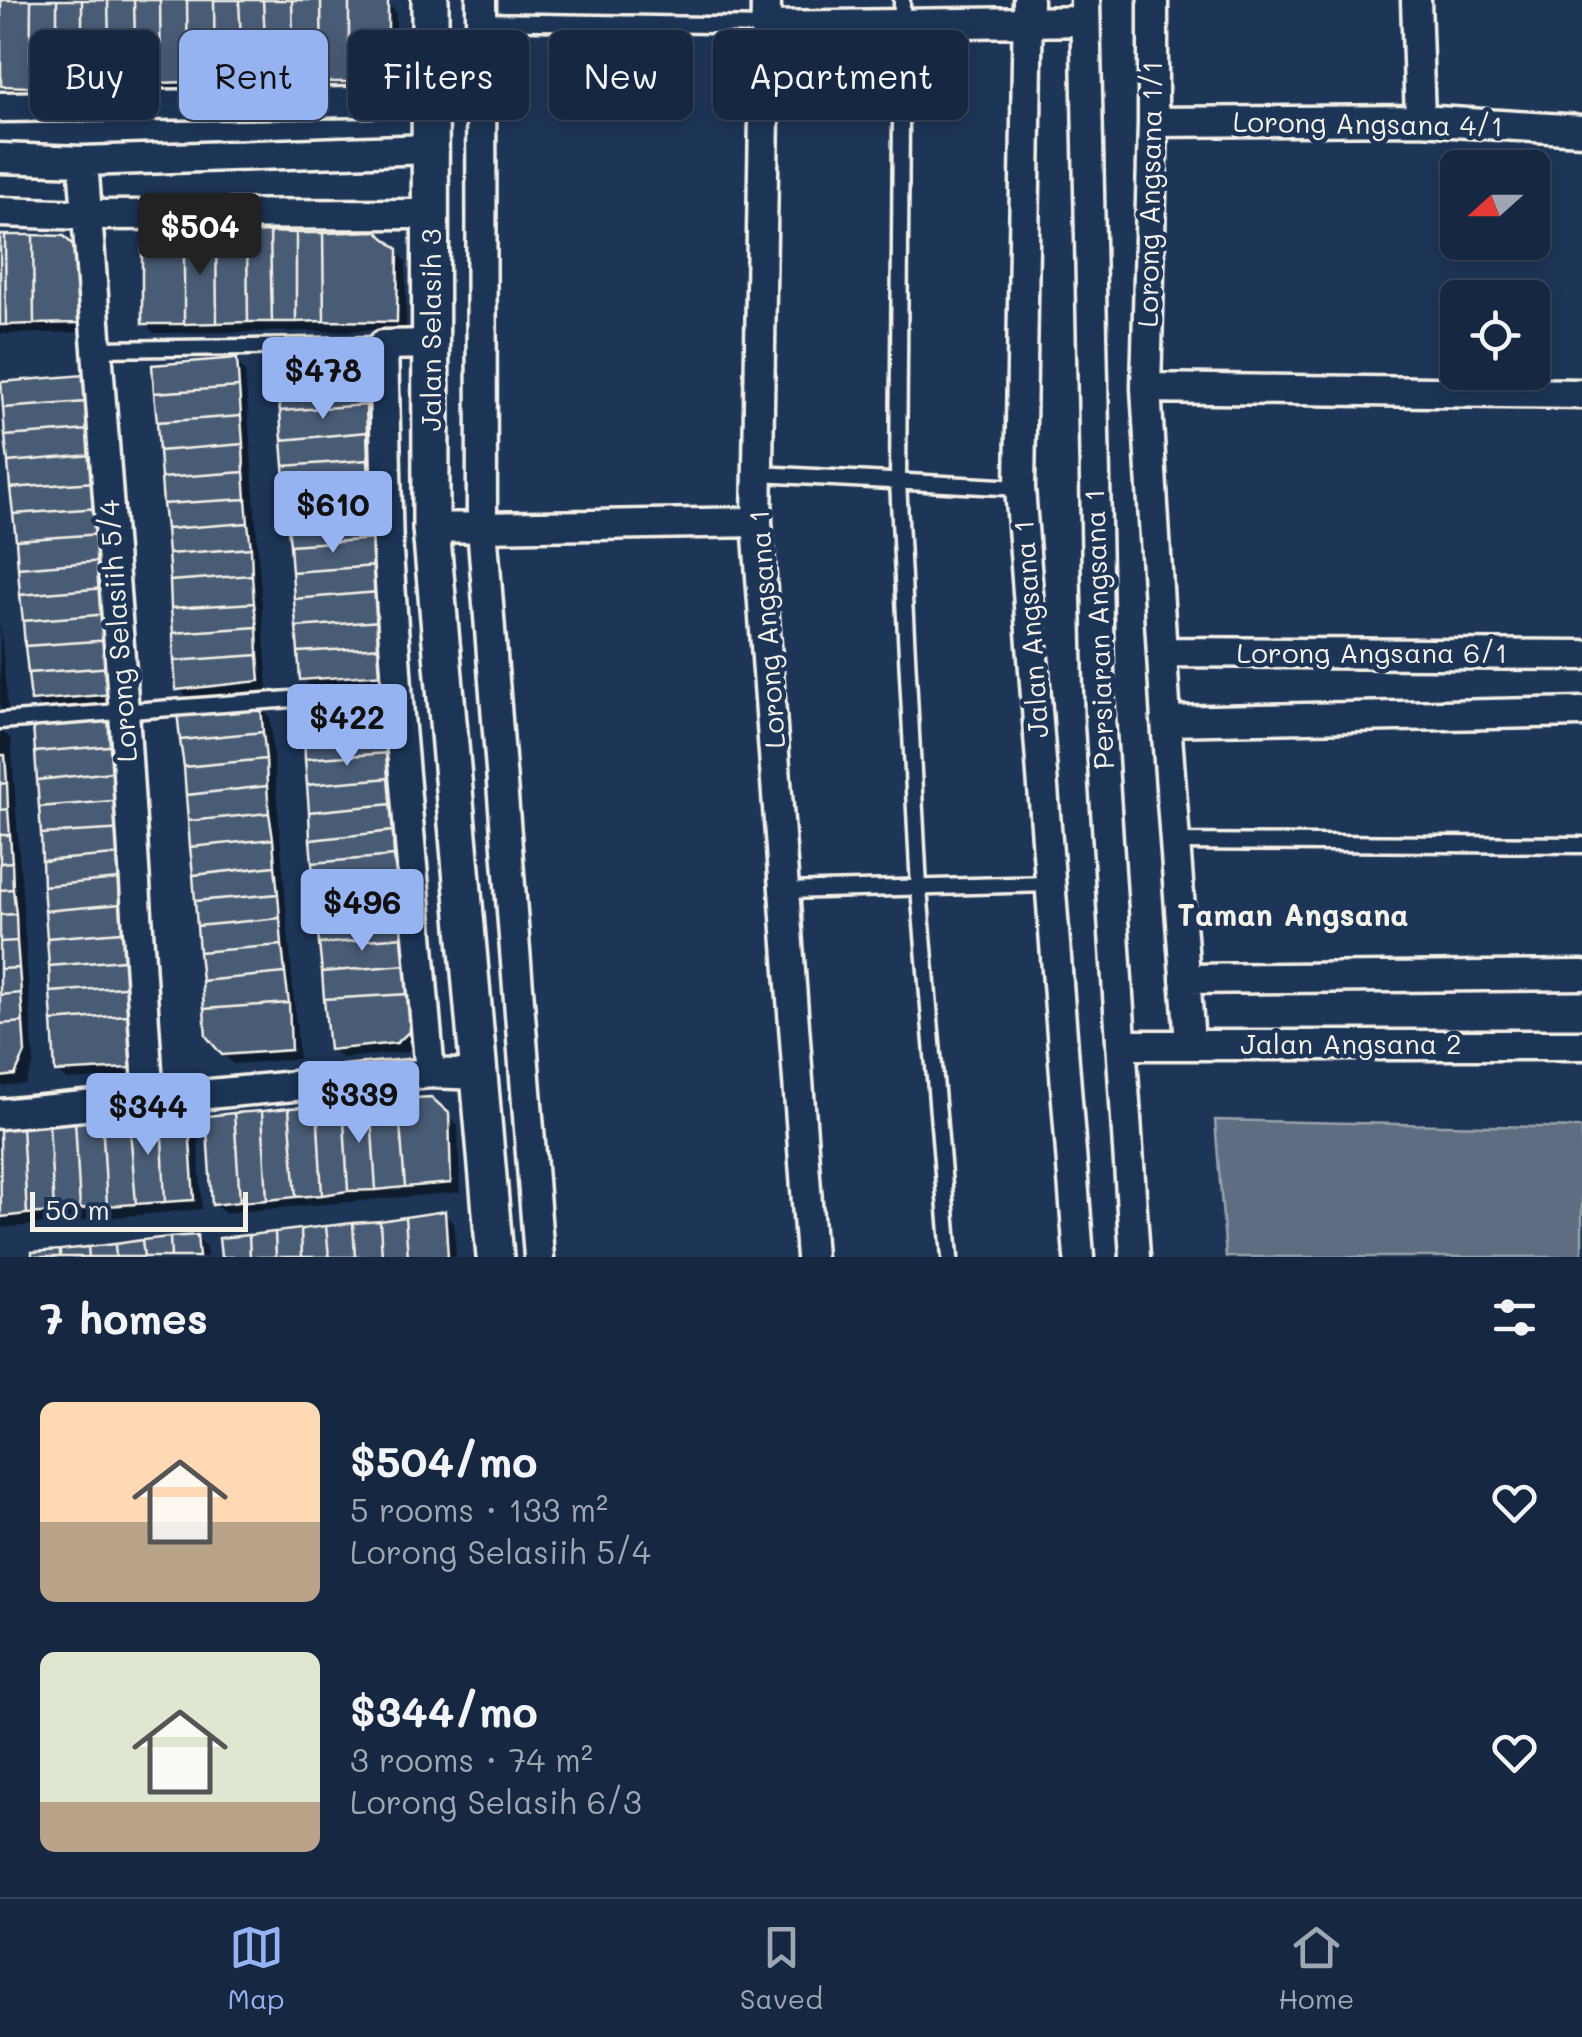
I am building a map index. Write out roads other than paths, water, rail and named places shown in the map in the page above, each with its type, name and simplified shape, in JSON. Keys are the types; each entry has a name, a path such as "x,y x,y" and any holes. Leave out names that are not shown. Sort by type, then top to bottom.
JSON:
{"street":[{"name":"Jalan Selasih 3","path":"430,0 430,30"},
{"name":"Lorong Angsana 1/1","path":"1153,0 1146,388 1190,1044"},
{"path":"1416,0 1420,120"},
{"path":"766,13 1086,10"},
{"name":"Persiaran Angsana 1","path":"1086,10 1100,716 1135,1257"},
{"name":"Jalan Selasih 3","path":"482,11 482,526 538,1257"},
{"name":"Jalan Angsana 1","path":"1028,11 1020,488 1079,1257"},
{"name":"Lorong Angsana 1","path":"766,13 757,522 811,1257"},
{"path":"0,106 348,102"},
{"name":"Jalan Selasih 3","path":"430,120 431,528 495,1257"},
{"name":"Lorong Angsana 4/1","path":"1153,122 1420,120 1582,130"},
{"path":"0,158 83,161 430,149"},
{"name":"Lorong Selasiih 5/4","path":"83,161 150,1102"},
{"path":"0,212 430,214"},
{"path":"430,1073 397,691 382,345 432,344"},
{"path":"1146,388 1582,394"},
{"path":"431,528 757,522"},
{"name":"Lorong Angsana 6/1","path":"1162,652 1582,655"},
{"path":"1166,720 1582,712"},
{"path":"1185,979 1582,975"},
{"name":"Jalan Angsana 2","path":"1121,1045 1582,1045"},
{"path":"0,1114 430,1073 480,1074"}],"lane":[{"path":"482,11 766,13"},
{"path":"903,12 898,482 920,888 950,1257"},
{"path":"98,350 382,345"},
{"path":"759,474 1020,488"},
{"path":"0,721 397,691"},
{"path":"1176,842 1582,845"},
{"path":"784,891 1050,884"}],"water":[{"path":"1215,1120 1582,1128 1582,1257 1226,1257"}],"district":[{"name":"Taman Angsana","path":"1293,916"}]}
